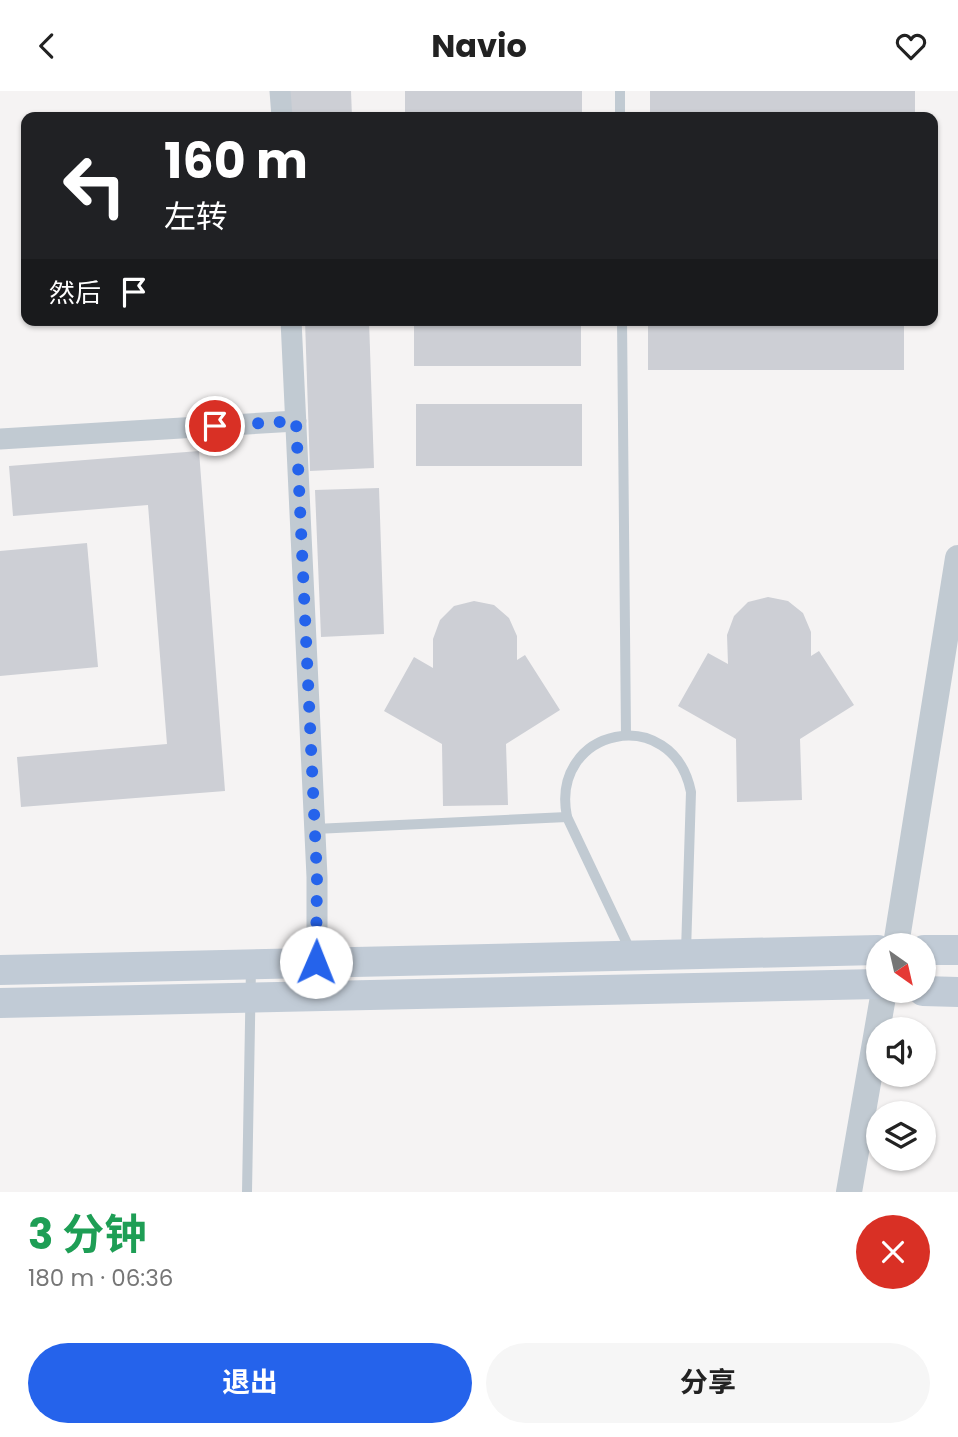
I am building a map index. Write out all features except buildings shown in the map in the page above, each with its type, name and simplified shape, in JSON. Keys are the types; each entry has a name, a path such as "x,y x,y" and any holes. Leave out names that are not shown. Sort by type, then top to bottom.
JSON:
{"main road":[{"path":"0,969 866,950"},
{"path":"0,1003 866,984"}],"street":[{"path":"280,91 282,112"},
{"path":"291,326 315,829 317,996"},
{"path":"0,439 296,421"},
{"path":"898,933 958,558"},
{"path":"849,1192 882,1003"}],"lane":[{"path":"620,91 620,112"},
{"path":"622,326 626,735"},
{"path":"632,955 567,817 565,788 576,761 598,743 626,735 653,740 664,746 675,755 688,779 691,792 688,819 686,954"},
{"path":"315,829 567,817"},
{"path":"247,1192 251,964"}],"route":[{"path":"215,426 296,421 317,877 316,962"}]}
